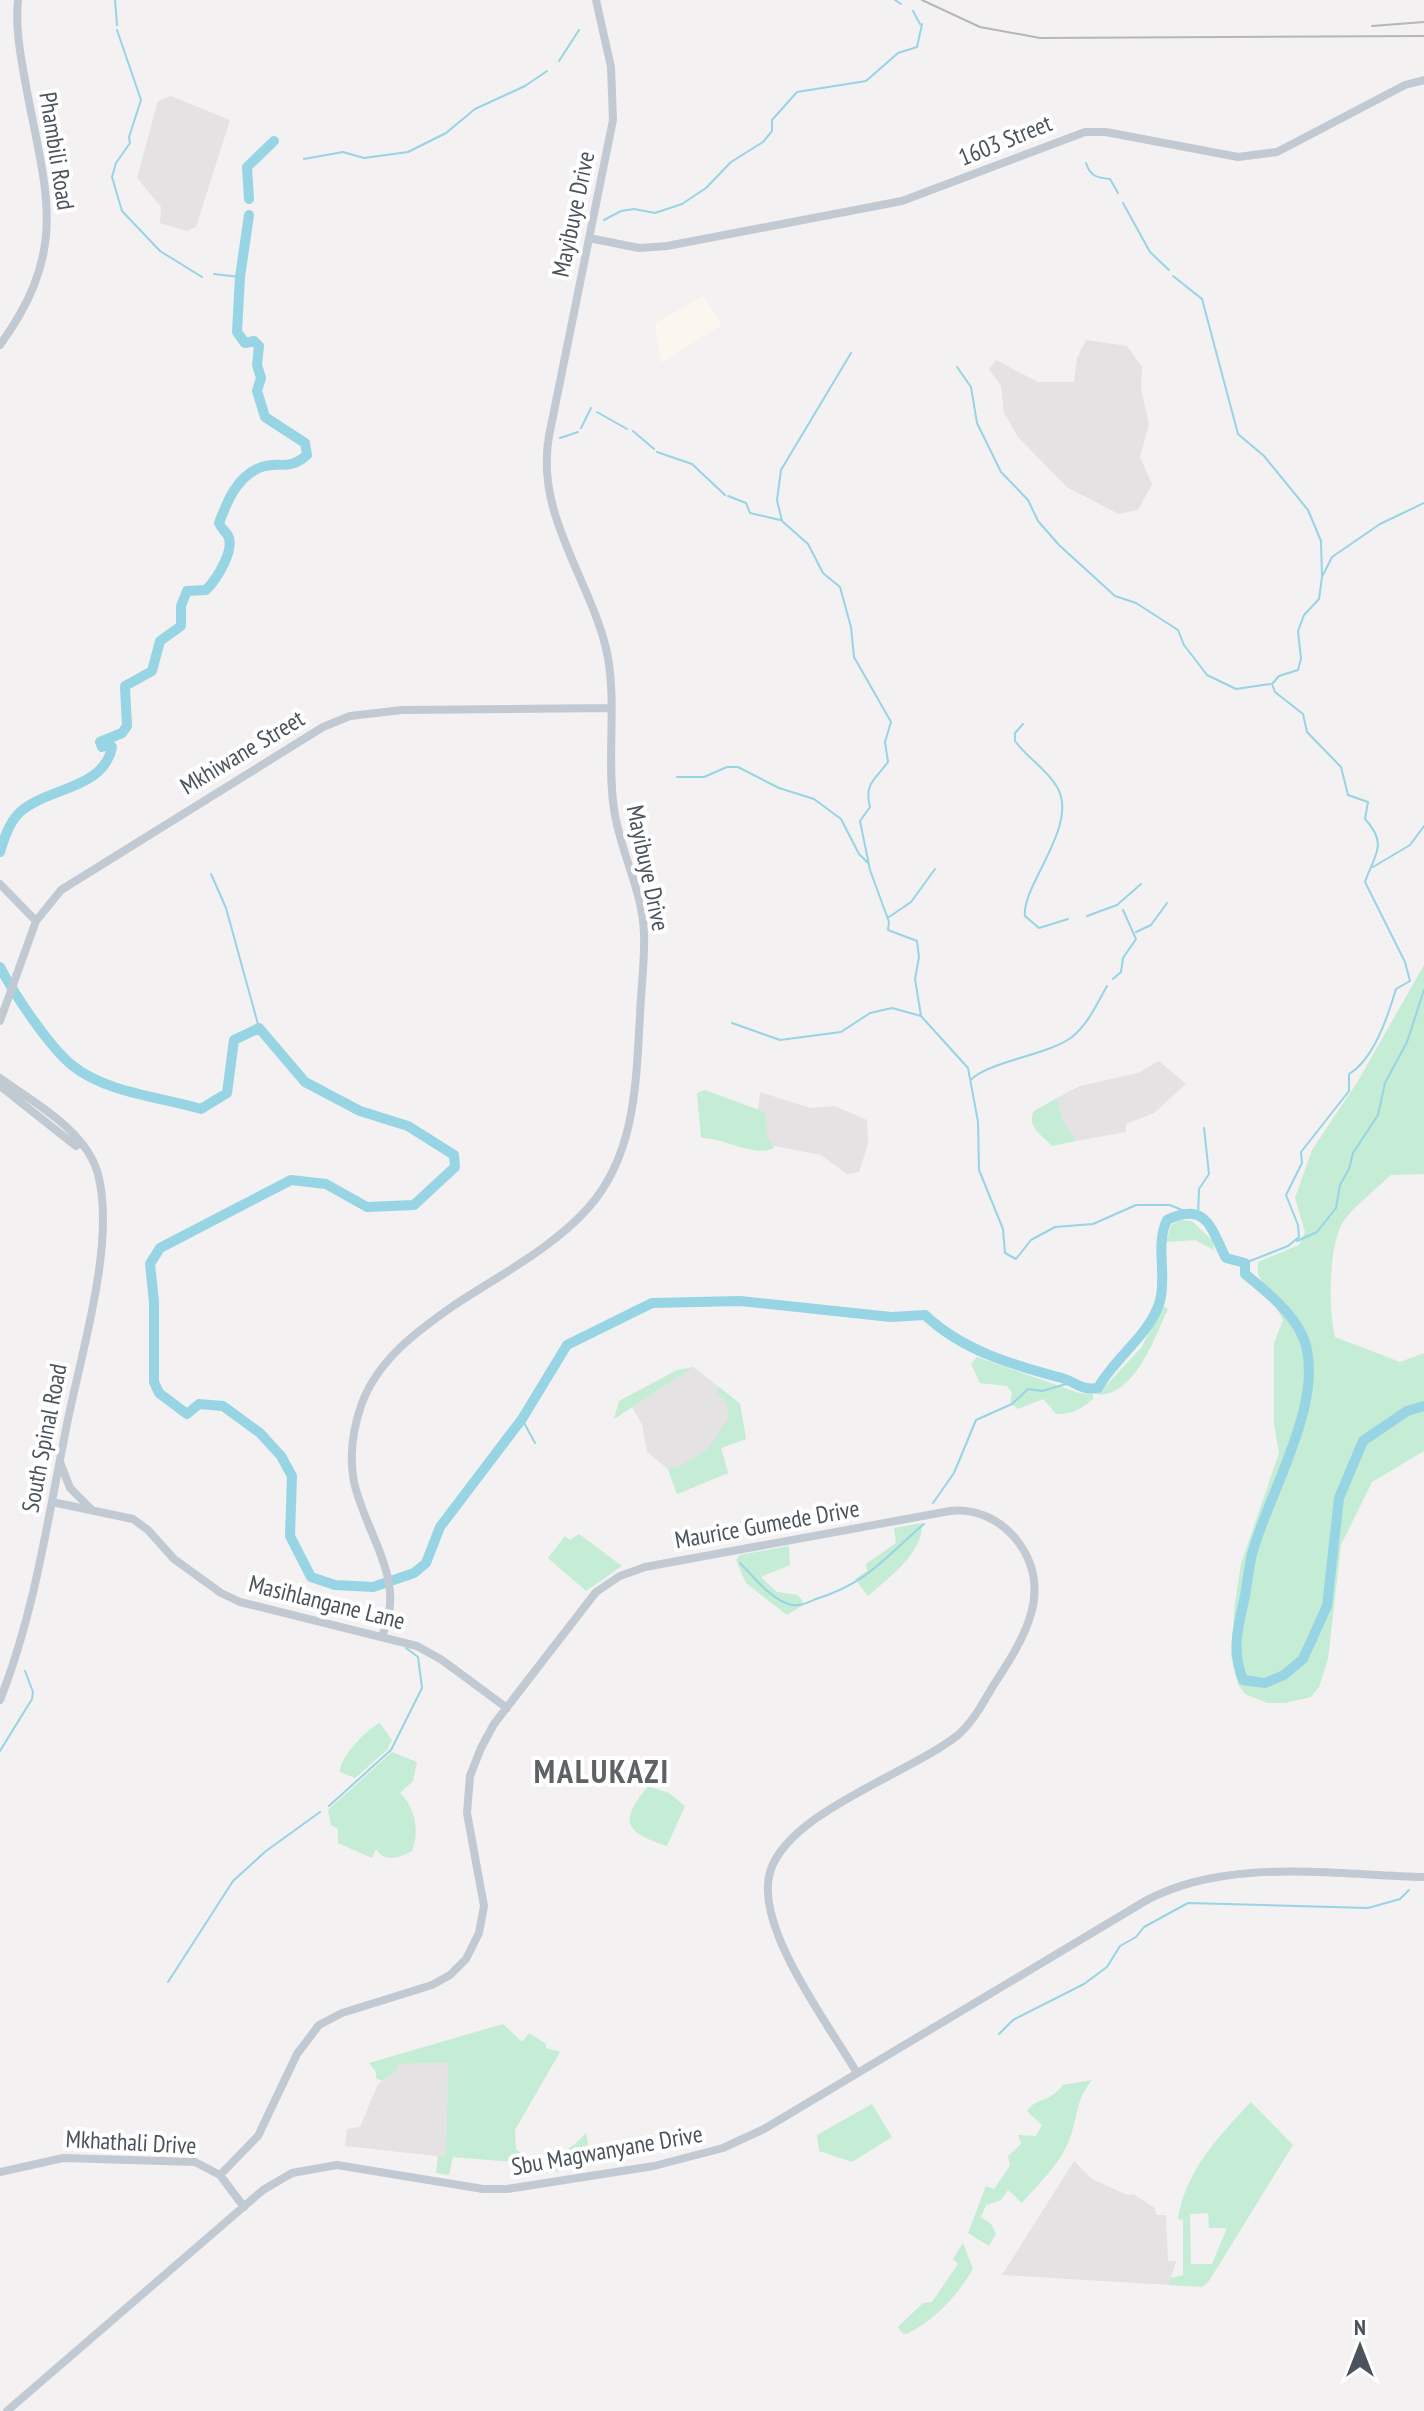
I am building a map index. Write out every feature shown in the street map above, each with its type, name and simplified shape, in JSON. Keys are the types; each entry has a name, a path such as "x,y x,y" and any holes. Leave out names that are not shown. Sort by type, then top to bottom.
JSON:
{"street":[{"name":"Phambili Road","path":"0,345 35,291 48,228 46,194 19,46 18,0"},
{"name":"Mayibuye Drive","path":"382,1636 390,1618 392,1588 363,1511 352,1468 355,1431 370,1386 390,1357 414,1335 557,1235 589,1207 615,1167 631,1120 644,932 615,815 611,708 602,635 551,506 546,480 549,436 614,98 596,0"},
{"name":"1603 Street","path":"589,238 639,248 667,246 902,201 1085,132 1106,132 1238,157 1259,157 1277,152 1405,85 1424,80"},
{"name":"Mkhiwane Street","path":"0,1021 36,921 75,878 336,721 378,711 611,708"},
{"path":"0,884 36,921"},
{"name":"South Spinal Road","path":"0,1078 71,1132 91,1159 105,1217 60,1462 28,1613 0,1700"},
{"name":"South Spinal Road","path":"0,1086 76,1145 98,1180"},
{"path":"60,1462 70,1488 92,1510"},
{"name":"Masihlangane Lane","path":"52,1502 139,1523 174,1559 230,1598 382,1636 428,1651 507,1708"},
{"name":"Maurice Gumede Drive","path":"220,2175 258,2136 297,2054 319,2025 342,2013 443,1980 472,1949 484,1906 468,1824 468,1790 481,1748 507,1708 596,1592 635,1570 956,1510 981,1514 1014,1537 1031,1566 1033,1614 1020,1645 970,1721 947,1742 804,1827 788,1841 770,1871 768,1909 778,1940 857,2073"},
{"name":"Sbu Magwanyane Drive","path":"7,2411 278,2180 321,2166 359,2167 494,2189 693,2158 764,2129 1147,1900 1180,1885 1239,1874 1424,1877"},
{"name":"Mkhathali Drive","path":"0,2172 50,2159 195,2162 220,2175 244,2207"}],"shaded area":[{"path":"171,96 230,120 196,227 187,231 160,223 161,207 137,178 158,101"},
{"path":"703,296 722,325 661,363 655,323"},
{"path":"1086,340 1127,346 1142,367 1141,389 1149,424 1140,457 1152,484 1138,510 1119,514 1068,488 1018,437 1004,413 1001,386 989,369 996,360 1038,382 1074,382 1077,358"},
{"path":"1159,1061 1186,1084 1154,1113 1126,1124 1126,1132 1076,1141 1063,1121 1057,1098 1080,1086 1138,1073"},
{"path":"760,1092 811,1108 834,1106 867,1120 868,1144 859,1172 847,1174 821,1155 755,1142"},
{"path":"694,1367 740,1404 746,1439 721,1448 728,1473 677,1494 668,1469 647,1452 642,1424 632,1407"},
{"path":"448,2063 446,2157 345,2146 347,2129 360,2127 378,2084 397,2071 398,2064"},
{"path":"1074,2161 1092,2179 1127,2195 1133,2194 1155,2208 1156,2215 1166,2215 1168,2261 1176,2261 1169,2285 1002,2275"}],"green space":[{"path":"1424,965 1424,1174 1391,1175 1345,1219 1335,1243 1331,1311 1335,1337 1400,1362 1424,1353 1424,1451 1372,1482 1341,1545 1328,1659 1319,1687 1311,1697 1285,1703 1267,1703 1245,1694 1238,1684 1231,1655 1241,1564 1279,1453 1274,1424 1274,1343 1283,1320 1258,1274 1258,1262 1299,1245 1305,1232 1295,1198 1312,1150 1358,1081"},
{"path":"705,1090 765,1112 767,1137 774,1148 757,1151 701,1138 697,1093"},
{"path":"1057,1098 1063,1121 1076,1141 1052,1146 1036,1130 1032,1117 1034,1111"},
{"path":"1181,1220 1192,1221 1213,1241 1214,1250 1195,1240 1166,1242 1171,1225"},
{"path":"1163,1306 1168,1309 1142,1363 1123,1386 1097,1395 1141,1348"},
{"path":"977,1357 1079,1393 1093,1394 1093,1399 1067,1413 1056,1414 1043,1399 1018,1409 1010,1402 1012,1393 1007,1386 980,1383 971,1364"},
{"path":"694,1367 614,1419 619,1401 677,1370"},
{"path":"719,1387 740,1404 746,1439 721,1448 728,1473 677,1494 668,1469 679,1467 708,1449 729,1418 727,1403 717,1393"},
{"path":"922,1523 921,1534 911,1555 868,1596 855,1579 867,1571 866,1564 896,1543 894,1528"},
{"path":"579,1534 622,1566 586,1591 548,1558 565,1536 570,1540"},
{"path":"789,1546 790,1565 761,1577 777,1592 797,1595 802,1600 803,1605 787,1615 746,1583 736,1560 740,1555"},
{"path":"380,1723 392,1740 387,1750 355,1778 340,1772 344,1759 355,1744"},
{"path":"392,1752 417,1762 413,1781 400,1793 412,1812 416,1828 414,1844 412,1851 402,1856 388,1858 376,1849 372,1858 338,1843 338,1829 331,1825 328,1810"},
{"path":"648,1786 669,1793 685,1806 667,1846 642,1836 630,1824 633,1809"},
{"path":"503,2024 522,2042 529,2033 546,2044 546,2048 560,2052 515,2130 516,2149 525,2155 544,2159 563,2152 586,2133 592,2163 551,2173 524,2170 513,2162 453,2157 449,2175 436,2173 438,2156 446,2156 448,2063 399,2064 397,2071 382,2081 376,2078 376,2072 369,2063"},
{"path":"1092,2080 1080,2102 1068,2143 1054,2167 1022,2203 1008,2190 1001,2200 986,2205 981,2217 991,2224 996,2234 989,2246 968,2233 986,2186 994,2189 1010,2166 1008,2156 1021,2144 1018,2135 1036,2136 1042,2125 1027,2111 1030,2107 1063,2085"},
{"path":"1251,2102 1293,2145 1209,2281 1202,2287 1169,2285 1171,2278 1183,2275 1183,2220 1178,2219 1188,2185 1205,2155","holes":["1208,2213 1209,2228 1227,2228 1212,2264 1191,2264 1190,2214"]},
{"path":"872,2104 892,2137 852,2162 819,2151 817,2135"},
{"path":"963,2243 973,2269 936,2314 907,2334 902,2333 898,2327 923,2303 932,2302 958,2264 953,2259"}],"waterway":[{"path":"115,0 117,25"},
{"path":"895,0 901,4"},
{"path":"913,11 920,24"},
{"path":"604,220 621,211 634,209 655,213 682,204 706,188 731,162 763,142 772,131 772,120 797,92 866,81 898,53 917,47 922,24"},
{"path":"117,30 141,100 129,137 130,143 116,163 112,177 122,211 160,251 202,277"},
{"path":"559,61 579,30"},
{"path":"304,159 343,152 364,158 408,152 446,133 475,109 525,86 547,71"},
{"path":"249,199 247,167 274,141"},
{"path":"1086,163 1095,176 1110,179 1118,193"},
{"path":"1123,203 1150,252 1169,270"},
{"path":"0,852 19,813 30,804 86,780 107,761 112,747 109,744 102,747 100,742 122,733 127,726 125,686 152,671 160,641 181,626 181,606 187,591 206,590 224,564 229,540 219,523 238,484 259,468 294,463 307,455 305,443 265,417 257,391 261,378 257,365 259,346 254,341 245,343 237,332 240,277 249,215"},
{"path":"214,274 240,277"},
{"path":"1173,276 1202,299 1238,434 1264,456 1308,510 1321,541 1322,577"},
{"path":"851,353 781,470 777,500 782,521 808,544 823,573 840,587 851,627 854,657 891,722 885,742 888,762 870,787 870,807 860,821 870,870 889,922 888,930 917,941 919,957 915,979 921,1016 968,1068 978,1122 979,1170 1003,1229 1005,1253 1016,1259 1031,1240 1055,1227 1093,1224 1136,1205 1170,1205 1191,1214"},
{"path":"957,367 971,387 977,423 1001,472 1028,500 1038,521 1059,545 1115,596 1136,603 1178,630 1184,645 1207,675 1236,689 1270,684"},
{"path":"581,428 591,408"},
{"path":"597,412 627,429"},
{"path":"633,431 654,449"},
{"path":"560,438 578,432"},
{"path":"657,452 692,464 725,495"},
{"path":"728,496 746,503 750,513 780,520"},
{"path":"1245,1263 1288,1246 1299,1237 1298,1225 1286,1195 1302,1163 1301,1152 1349,1091 1349,1074 1373,1048 1396,989 1410,981 1405,962 1365,882 1378,843 1365,819 1368,802 1348,795 1341,767 1307,732 1303,714 1275,692 1272,684 1279,676 1298,670 1301,659 1298,631 1304,615 1319,599 1322,577 1332,557 1380,524 1424,503"},
{"path":"1023,724 1015,733 1015,741 1053,781 1062,802 1056,837 1026,903 1025,916 1039,928 1068,919"},
{"path":"677,777 704,777 727,767 738,767 779,788 814,799 841,819 859,854 869,864"},
{"path":"1373,867 1410,845 1424,826"},
{"path":"889,917 911,902 935,869"},
{"path":"211,874 226,908 259,1028"},
{"path":"1087,916 1117,905 1141,884"},
{"path":"1136,932 1151,925 1167,903"},
{"path":"1113,979 1121,972 1123,958 1136,939 1123,910"},
{"path":"0,967 54,1047 73,1066 102,1082 201,1109 227,1093 234,1040 259,1028 305,1082 360,1111 408,1126 454,1155 455,1167 414,1205 367,1207 326,1184 291,1180 160,1248 150,1264 154,1302 154,1382 159,1393 187,1414 199,1404 223,1406 260,1433 281,1456 292,1476 290,1536 311,1577 335,1585 373,1587 414,1573 426,1563 440,1527 522,1419 567,1345 652,1303 740,1301 891,1317 925,1315 940,1328 989,1355 1093,1389 1098,1388 1155,1313 1162,1291 1162,1239 1167,1220 1192,1214 1207,1222 1226,1258 1245,1263 1245,1274 1293,1319 1303,1337 1309,1361 1302,1417 1252,1554 1238,1628 1237,1659 1243,1680 1265,1683 1284,1675 1303,1659 1327,1606 1339,1498 1363,1441 1407,1411 1424,1406"},
{"path":"971,1080 989,1068 1072,1037 1087,1020 1107,986"},
{"path":"1297,1241 1317,1232 1336,1208 1340,1185 1353,1153 1378,1115 1385,1083 1407,1042 1424,990"},
{"path":"732,1023 780,1040 841,1032 870,1013 892,1008 921,1016"},
{"path":"1198,1216 1199,1189 1209,1174 1204,1128"},
{"path":"933,1503 954,1473 976,1420 1012,1404 1028,1389 1042,1391 1073,1382"},
{"path":"522,1419 535,1443"},
{"path":"740,1563 777,1599 801,1605 834,1593 863,1577 924,1524"},
{"path":"329,1806 391,1750 422,1688 418,1657 406,1648"},
{"path":"0,1751 32,1699 33,1692 25,1671"},
{"path":"168,1982 233,1881 266,1851 320,1812"},
{"path":"999,2034 1013,2020 1084,1984 1107,1967 1120,1946 1136,1937 1144,1927 1188,1903 1368,1908 1400,1899 1409,1890"}],"railway":[{"path":"922,0 980,27 1040,38 1424,36"},
{"path":"1372,26 1424,22"}],"district":[{"name":"MALUKAZI","path":"602,1771"}]}
